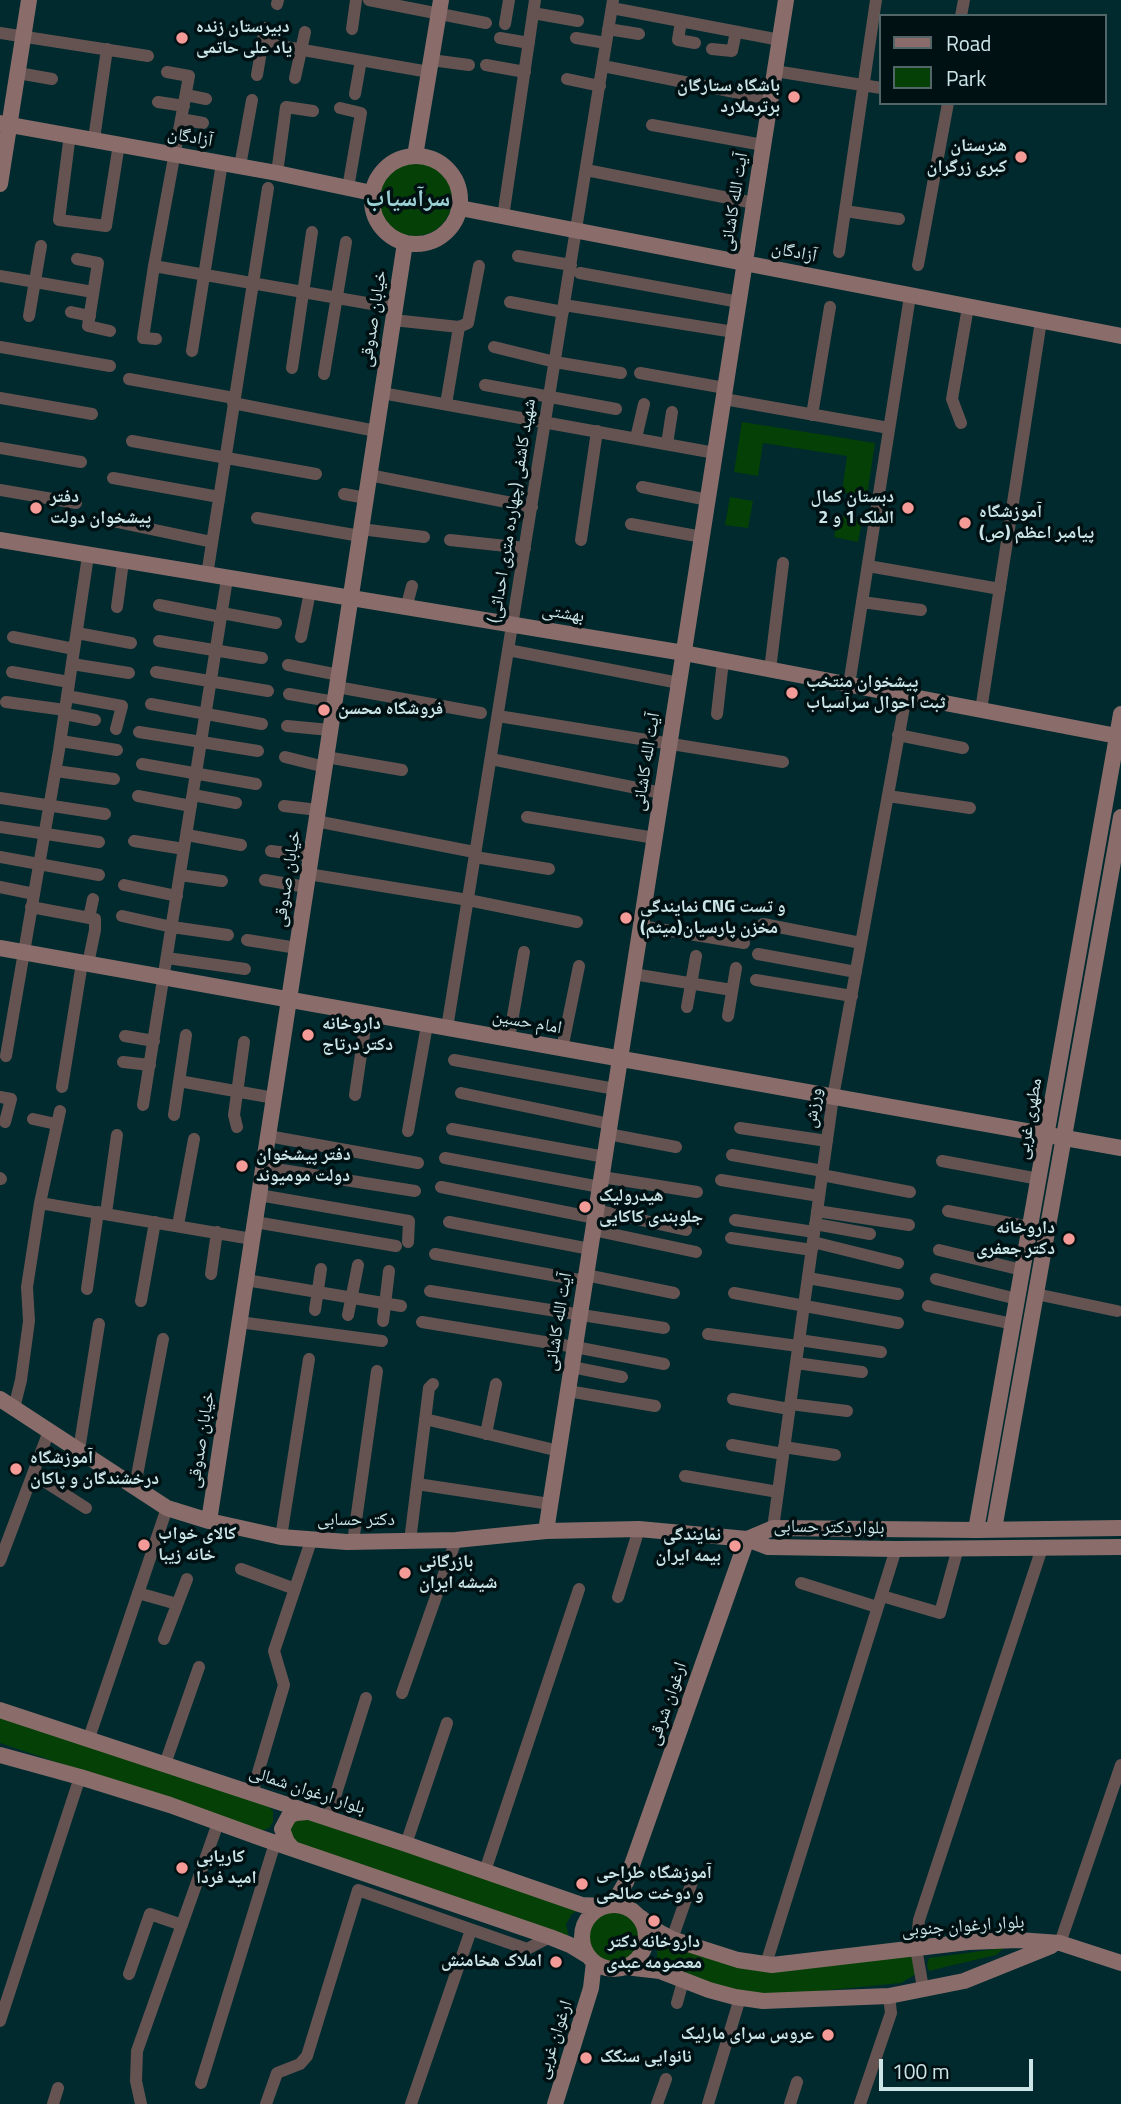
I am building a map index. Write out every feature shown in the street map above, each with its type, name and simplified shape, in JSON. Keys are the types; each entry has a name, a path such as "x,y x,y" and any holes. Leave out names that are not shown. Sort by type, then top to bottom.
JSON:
{"street":[{"path":"0,184 5,124 18,73 29,0"},
{"path":"352,29 356,0"},
{"path":"369,0 440,7 486,23"},
{"path":"505,24 509,0"},
{"name":"آیت الله کاشانی","path":"546,1531 786,0"},
{"path":"839,252 876,0"},
{"path":"613,4 681,21 780,40"},
{"name":"شهید کاشفی (چهارده متری احداثی)","path":"447,1028 472,854 491,759 549,396 564,309 575,269 576,231 613,4"},
{"path":"503,217 534,6 578,21"},
{"path":"415,156 440,7"},
{"path":"681,21 678,40 695,43"},
{"path":"257,75 265,28"},
{"path":"295,78 305,32"},
{"path":"712,49 732,51 736,32"},
{"path":"0,33 148,56"},
{"path":"576,37 639,34"},
{"path":"500,38 529,43"},
{"path":"263,43 361,60 430,66 468,65"},
{"path":"94,139 107,49"},
{"path":"355,94 361,60"},
{"path":"486,65 524,72"},
{"path":"603,66 771,99"},
{"path":"775,71 880,88"},
{"path":"156,340 144,338 189,76 167,72"},
{"path":"18,73 52,79"},
{"path":"567,79 600,86"},
{"path":"184,107 206,99"},
{"path":"240,166 252,100"},
{"path":"158,102 184,107 203,123"},
{"path":"918,265 948,105"},
{"path":"277,173 286,107 313,111"},
{"path":"340,108 361,113 348,188"},
{"name":"آزادگان","path":"5,124 70,134 372,193"},
{"path":"652,125 763,145"},
{"path":"70,134 59,220 106,226 119,144"},
{"path":"415,156 440,163 457,183 460,195 460,208 449,230 440,238 417,245 393,238 383,230 372,206 372,193 383,171 392,163 415,156"},
{"path":"192,351 222,163"},
{"path":"586,170 754,203"},
{"path":"207,575 268,188"},
{"name":"آزادگان","path":"460,208 1121,336"},
{"path":"845,211 899,219"},
{"path":"292,368 312,232"},
{"path":"324,374 346,242"},
{"name":"خیابان صدوقی","path":"209,1521 405,243"},
{"path":"29,316 41,246"},
{"path":"518,256 739,302"},
{"path":"77,259 99,263 88,326 110,331"},
{"path":"155,266 337,298 394,314 459,327 468,323 479,266"},
{"path":"0,276 93,292"},
{"path":"849,685 910,296"},
{"path":"510,302 734,332"},
{"path":"813,415 830,307"},
{"path":"961,423 952,399 968,307"},
{"path":"71,312 90,316"},
{"path":"981,710 1041,321"},
{"path":"446,404 459,327"},
{"path":"0,347 110,366"},
{"path":"495,347 555,362 621,373"},
{"path":"640,373 813,415 889,428"},
{"path":"129,379 376,431"},
{"path":"485,385 616,408"},
{"path":"382,393 715,453"},
{"path":"0,398 92,414"},
{"path":"636,438 644,404"},
{"path":"667,444 672,412"},
{"path":"581,540 597,431"},
{"path":"132,441 316,474"},
{"path":"0,447 81,462"},
{"path":"369,475 532,507"},
{"path":"113,478 219,497"},
{"path":"642,488 708,500"},
{"path":"0,490 76,503"},
{"path":"344,494 366,498"},
{"path":"257,518 361,533 424,537"},
{"path":"103,519 212,542"},
{"path":"631,524 702,537"},
{"name":"بهشتی","path":"0,540 684,653 1117,736"},
{"path":"450,540 525,548"},
{"path":"6,1056 61,741 88,556"},
{"path":"117,607 123,562"},
{"path":"770,670 783,563"},
{"path":"867,566 999,589"},
{"path":"143,1105 228,579"},
{"path":"406,608 412,586"},
{"path":"301,637 310,592"},
{"path":"862,602 921,610"},
{"path":"159,605 276,623"},
{"path":"77,633 131,643"},
{"path":"13,637 74,649"},
{"path":"159,641 262,658"},
{"path":"508,650 679,683"},
{"path":"717,714 723,661"},
{"path":"72,664 129,673"},
{"path":"288,665 337,688 481,713"},
{"path":"12,672 69,682"},
{"path":"156,672 268,691"},
{"path":"289,694 337,688"},
{"path":"67,696 122,706 116,729"},
{"name":"ورزش","path":"772,1528 833,1097 906,696"},
{"path":"6,702 95,720"},
{"path":"152,704 262,724"},
{"name":"مطهری غربی","path":"976,1530 1121,715"},
{"path":"498,716 783,762"},
{"path":"287,726 330,730"},
{"path":"139,732 258,751"},
{"path":"898,735 963,747"},
{"path":"61,741 117,750"},
{"path":"285,757 402,770"},
{"path":"491,759 662,793"},
{"path":"142,764 256,784"},
{"path":"56,771 114,779"},
{"path":"138,796 236,803"},
{"path":"888,796 970,808"},
{"path":"0,798 105,814"},
{"path":"284,806 394,838 549,869"},
{"path":"527,817 655,838"},
{"name":"مطهری غربی","path":"995,1529 1121,817"},
{"path":"0,827 99,842"},
{"path":"187,835 241,845"},
{"path":"134,841 184,849"},
{"path":"271,851 311,856"},
{"path":"0,857 99,875"},
{"path":"180,875 222,881"},
{"path":"265,880 307,881 465,900 577,922"},
{"path":"124,885 177,896"},
{"path":"0,887 34,894"},
{"path":"89,918 93,899"},
{"path":"31,908 95,919 95,930 85,964 62,1087"},
{"path":"122,916 228,935"},
{"path":"763,924 861,943"},
{"path":"641,926 744,943"},
{"path":"247,940 297,948"},
{"name":"امام حسین","path":"0,948 1064,1137"},
{"path":"509,1039 524,952"},
{"path":"758,954 856,972"},
{"path":"687,1007 696,956"},
{"path":"167,958 246,969"},
{"path":"562,1049 579,967"},
{"path":"728,1016 736,968"},
{"path":"633,974 732,990"},
{"path":"756,981 852,996"},
{"path":"355,1094 367,1014"},
{"path":"408,1131 428,1025"},
{"path":"174,1115 186,1035"},
{"path":"125,1036 153,1041"},
{"path":"237,1127 234,1115 244,1042"},
{"path":"454,1060 615,1089"},
{"path":"123,1062 149,1065"},
{"path":"179,1081 274,1098"},
{"path":"461,1093 676,1147"},
{"path":"5,1098 5,1122"},
{"path":"7,1404 21,1380 29,1321 27,1287 40,1203 58,1117 33,1119"},
{"path":"740,1128 827,1141"},
{"path":"452,1129 604,1157"},
{"path":"87,1289 117,1135"},
{"path":"268,1136 418,1163"},
{"path":"1064,1137 1121,1148"},
{"path":"178,1225 194,1139"},
{"path":"732,1155 910,1192"},
{"path":"445,1158 601,1182 697,1192"},
{"path":"942,1161 1039,1179"},
{"path":"263,1167 415,1191"},
{"path":"721,1180 819,1196"},
{"path":"441,1187 595,1220 696,1252"},
{"path":"40,1203 217,1233 253,1231 402,1244 409,1221 259,1195"},
{"path":"948,1211 1030,1227"},
{"path":"595,1220 686,1230"},
{"path":"735,1220 814,1232 870,1234"},
{"path":"141,1301 155,1222"},
{"path":"449,1222 590,1249"},
{"path":"731,1238 909,1225"},
{"path":"814,1232 898,1263"},
{"path":"211,1273 217,1233"},
{"path":"939,1250 1022,1270"},
{"path":"435,1254 674,1293"},
{"path":"348,1315 358,1265"},
{"path":"315,1310 321,1269"},
{"path":"383,1321 389,1270"},
{"path":"808,1278 898,1294"},
{"path":"936,1279 1017,1299"},
{"path":"246,1280 401,1306"},
{"path":"430,1290 664,1328"},
{"path":"734,1293 898,1323"},
{"path":"1036,1294 1117,1311"},
{"path":"928,1306 1013,1324"},
{"path":"239,1322 382,1341"},
{"path":"422,1322 664,1364"},
{"path":"79,1450 99,1324"},
{"path":"708,1334 881,1352"},
{"path":"135,1486 163,1339"},
{"path":"281,1537 309,1359"},
{"path":"796,1363 862,1372"},
{"path":"572,1367 622,1377"},
{"path":"353,1542 377,1371"},
{"path":"410,1541 429,1388 433,1384"},
{"path":"486,1434 496,1384"},
{"path":"568,1391 655,1406"},
{"path":"733,1399 847,1411"},
{"name":"دکتر حسابی","path":"7,1404 167,1508 209,1521 281,1537 353,1542 456,1540 546,1531 639,1529 747,1539"},
{"path":"425,1419 559,1451"},
{"path":"0,1561 49,1431"},
{"path":"732,1445 835,1455"},
{"path":"33,1474 86,1508"},
{"path":"685,1476 778,1492"},
{"path":"417,1484 550,1504"},
{"path":"984,1489 989,1495 1001,1493"},
{"path":"89,1738 167,1508"},
{"name":"بلوار دکتر حسابی","path":"747,1539 772,1528 1121,1528"},
{"path":"618,1597 639,1529"},
{"name":"بلوار دکتر حسابی","path":"747,1539 768,1547 1121,1547"},
{"name":"ارغوان شرقی","path":"626,1882 747,1539"},
{"path":"402,1693 456,1540"},
{"path":"252,1793 284,1685 274,1651 311,1541"},
{"path":"800,1583 940,1613 958,1548"},
{"path":"923,1988 916,1948 919,1920 1042,1548"},
{"path":"766,1964 896,1549"},
{"path":"241,1569 295,1589"},
{"path":"164,1639 187,1578"},
{"path":"485,1871 579,1589"},
{"path":"138,1593 177,1604"},
{"path":"165,1764 199,1667"},
{"path":"328,1819 366,1698"},
{"name":"بلوار ارغوان شمالی","path":"0,1710 582,1905 604,1905"},
{"path":"406,1844 447,1723"},
{"path":"0,1755 80,1777 550,1937 570,1945 603,1968 619,1968"},
{"path":"1121,1765 1060,1942 1121,1963"},
{"path":"0,2021 80,1777"},
{"path":"201,2082 270,1833 280,1818 276,1801"},
{"path":"293,1849 282,1829 289,1816 307,1812"},
{"path":"141,2104 136,2081 137,2051 218,1823"},
{"path":"591,1959 583,1947 581,1937 587,1918 619,1894 626,1882"},
{"path":"592,1988 619,1968 634,1962 645,1946 645,1926 626,1896 626,1882"},
{"path":"672,1939 692,1882"},
{"path":"266,2104 276,2073 300,2064 307,2056 358,1890 527,1950 550,1937"},
{"path":"604,1905 624,1906 636,1913"},
{"name":"بلوار ارغوان جنوبی","path":"636,1913 672,1939 738,1960 766,1964 968,1942 1060,1942"},
{"path":"128,1974 150,1914 182,1925"},
{"path":"411,2104 471,1930"},
{"name":"بلوار ارغوان جنوبی","path":"619,1968 660,1971 683,1981 740,1998 763,2001 890,1996 964,1981 1060,1942"},
{"name":"ارغوان غربی","path":"555,2104 592,1988 591,1959"},
{"path":"677,2003 683,1981"},
{"path":"860,2104 891,2013 890,1996"},
{"path":"708,2104 740,1998"},
{"path":"657,2104 666,2079"},
{"path":"790,2104 797,2082"},
{"path":"53,2104 58,2088"}],"green space":[{"path":"408,162 422,162 436,168 446,178 452,199 446,220 436,230 422,236 408,236 394,230 384,220 378,206 378,192 384,178 394,168"},
{"path":"742,422 875,443 867,496 842,492 847,456 763,443 758,476 734,472"},
{"path":"730,497 753,501 748,528 725,525"},
{"path":"838,515 862,520 858,542 834,537"},
{"path":"0,1715 268,1805 273,1811 273,1822 269,1828 260,1831 0,1743"},
{"path":"303,1817 579,1910 572,1914 566,1924 569,1938 297,1844 291,1839 289,1822"},
{"path":"614,1909 633,1917 641,1936 633,1955 614,1963 595,1955 587,1936 595,1917"},
{"path":"657,1939 718,1961 910,1955 915,1959 916,1974 901,1983 751,1996 650,1963 657,1957"},
{"path":"1004,1948 996,1955 929,1971 927,1965 929,1958"}],"place":[{"name":"دبیرستان زنده یاد علی حاتمی","path":"182,38"},
{"name":"باشگاه ستارگان برترملارد","path":"794,97"},
{"name":"هنرستان کبری زرگران","path":"1021,157"},
{"name":"دفتر پیشخوان دولت","path":"36,508"},
{"name":"دبستان کمال الملک 1 و 2","path":"908,508"},
{"name":"آموزشگاه پیامبر اعظم (ص)","path":"965,523"},
{"name":"پیشخوان منتخب ثبت احوال سرآسیاب","path":"792,693"},
{"name":"فروشگاه محسن","path":"324,710"},
{"name":"نمایندگی CNG و تست مخزن پارسیان(میثم)","path":"626,918"},
{"name":"داروخانه دکتر درتاج","path":"308,1035"},
{"name":"دفتر پیشخوان دولت مومیوند","path":"242,1166"},
{"name":"هیدرولیک جلوبندی کاکایی","path":"585,1207"},
{"name":"داروخانه دکتر جعفری","path":"1069,1239"},
{"name":"آموزشگاه درخشندگان و پاکان","path":"16,1469"},
{"name":"کالای خواب خانه زیبا","path":"144,1545"},
{"name":"نمایندگی بیمه ایران","path":"735,1546"},
{"name":"بازرگانی شیشه ایران","path":"405,1573"},
{"name":"کاریابی امید فردا","path":"182,1868"},
{"name":"آموزشگاه طراحی و دوخت صالحی","path":"582,1884"},
{"name":"داروخانه دکتر معصومه عبدی","path":"654,1921"},
{"name":"املاک هخامنش","path":"556,1962"},
{"name":"عروس سرای مارلیک","path":"828,2035"},
{"name":"نانوایی سنگک","path":"586,2058"}],"district":[{"name":"سرآسیاب","path":"408,200"}]}
